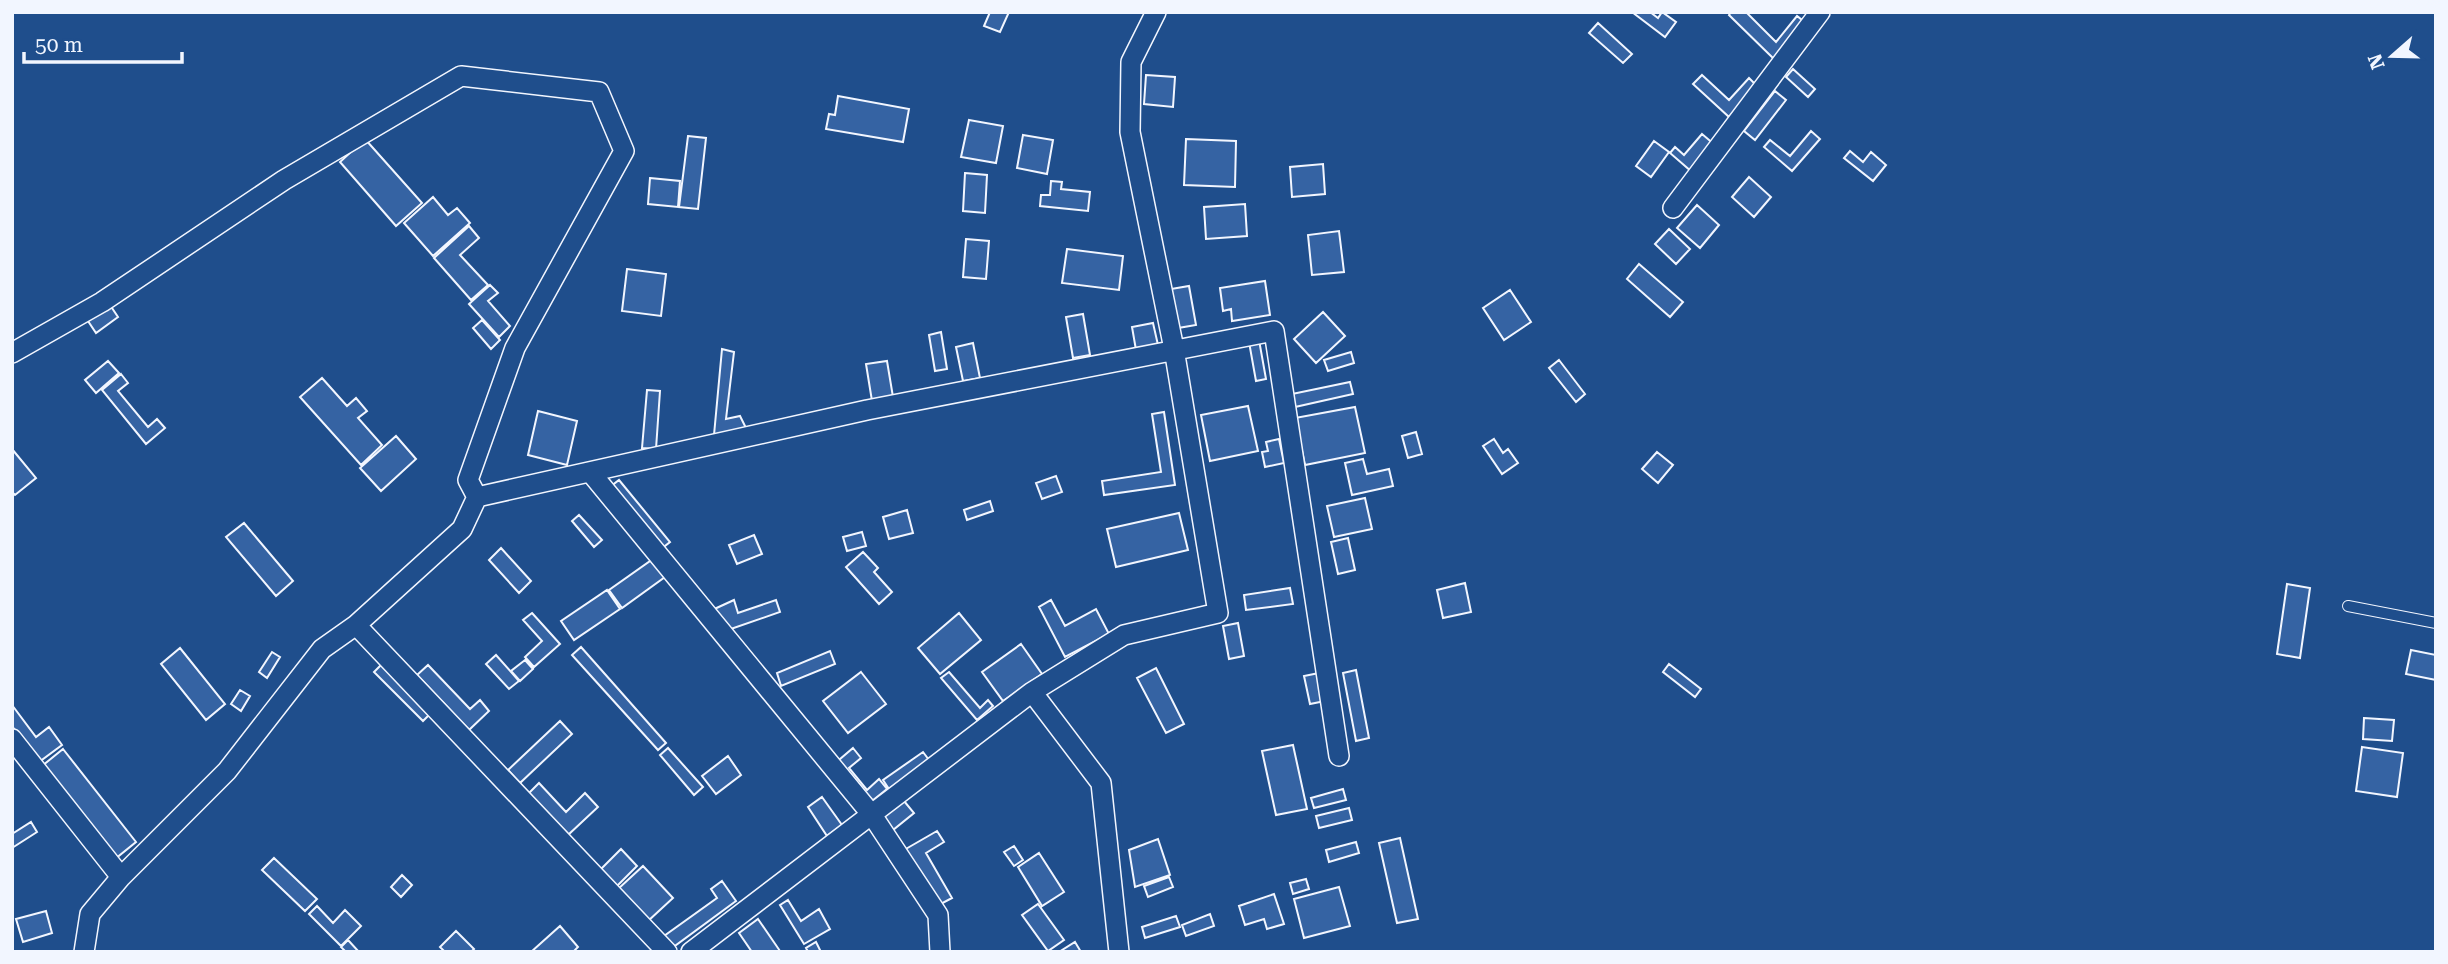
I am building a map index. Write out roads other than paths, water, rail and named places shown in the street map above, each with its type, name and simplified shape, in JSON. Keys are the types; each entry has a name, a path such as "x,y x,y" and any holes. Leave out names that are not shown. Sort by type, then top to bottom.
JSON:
{"street":[{"path":"691,952 1032,692 1124,635 1218,612 1174,349 1130,132 1131,62 1156,12"},
{"path":"1673,208 1820,12"},
{"path":"12,353 102,302 284,180 461,76 599,92 624,151 515,348 468,480 477,497"},
{"path":"477,497 867,410 1274,331 1339,756"},
{"path":"592,473 872,815 937,915 940,952"},
{"path":"84,952 90,914 121,877 227,771 322,649 356,625 462,529 477,497"},
{"path":"356,625 667,952"},
{"path":"1032,692 1101,782 1119,952"},
{"path":"12,739 121,877"}],"lane":[{"path":"2347,606 2436,623"}]}
